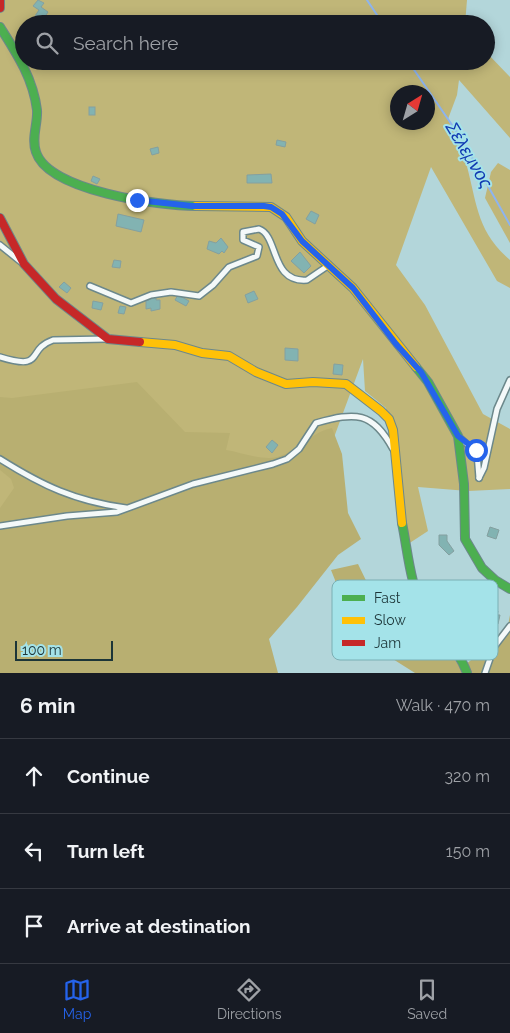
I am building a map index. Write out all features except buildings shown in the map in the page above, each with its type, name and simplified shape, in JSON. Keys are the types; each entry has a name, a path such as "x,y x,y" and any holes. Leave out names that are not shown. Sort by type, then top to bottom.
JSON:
{"main road":[{"path":"0,0 0,8"},
{"path":"0,27 15,51"},
{"path":"27,70 37,110 35,150 42,162 55,175 80,186 137,200 192,206 271,207 286,217 302,241 353,288 396,344 421,372 458,436 463,475 465,539 482,568 495,580"},
{"path":"0,218 24,264 56,299 108,339 175,346 202,353 229,356 256,372 286,384 335,383 350,386 389,419 393,430 397,456 400,511 413,580"},
{"path":"498,582 510,589"},
{"path":"462,660 467,673"}],"street":[{"path":"90,286 131,303 151,295 171,292 198,296 213,286 229,267 257,256 258,247 243,240 242,235 243,232 259,229 267,234 279,266 293,278 307,280 329,265"},
{"path":"0,245 24,264"},
{"path":"0,357 25,362 34,358 46,344 53,340 108,339"},
{"path":"458,436 477,453 479,478 484,468 497,409 510,380"},
{"path":"0,526 68,516 105,514 193,484 273,464 287,459 299,448 316,423 333,418 357,416 368,418 386,435 397,456"},
{"path":"0,459 47,487 94,504 127,508"},
{"path":"498,642 510,626"},
{"path":"485,673 490,660"}],"shaded area":[{"path":"0,0 467,0 466,15 15,15 15,70 495,70 495,61 510,77 510,138 459,80 457,95 448,119 464,157 479,215 484,227 490,238 510,260 510,288 497,281 431,167 396,265 425,305 483,414 510,429 510,489 468,491 418,487 428,531 402,548 386,408 365,391 363,359 333,440 0,673"},
{"path":"498,163 510,170 510,243 485,198 491,172"},
{"path":"137,382 185,432 230,433 226,450 258,457 277,457 293,450 316,434 332,428 342,454 348,513 361,539 338,555 269,639 278,673 0,673 0,508 14,488 11,479 0,470 0,397 12,398"},
{"path":"358,564 366,580 335,580 331,570"},
{"path":"510,615 510,673 415,673 394,660 455,660 461,668 471,660 498,660 498,636 506,636"}],"waterway":[{"name":"Σέλεμνος","path":"367,0 377,15"},
{"name":"Σέλεμνος","path":"414,70 461,138 510,225"}],"traffic: fast":[{"path":"0,27 15,52"},
{"path":"24,70 32,87 37,110 34,136 36,152 45,166 61,177 107,194 158,203 196,206"},
{"path":"416,367 428,382 458,436 464,484 465,539 482,568 495,580"},
{"path":"402,523 413,580"},
{"path":"498,582 510,589"},
{"path":"460,660 467,673"}],"traffic: slow":[{"path":"196,206 271,207 286,217 302,241 353,288 416,367"},
{"path":"140,342 175,345 202,353 229,356 256,372 286,384 313,382 346,384 389,419 393,430 402,523"}],"traffic: jam":[{"path":"0,0 0,8"},
{"path":"0,218 24,264 56,299 108,339 140,342"}],"route":[{"path":"137,200 192,206 264,206 277,210 286,217 302,241 353,288 396,344 421,372 458,436 476,450"}]}
